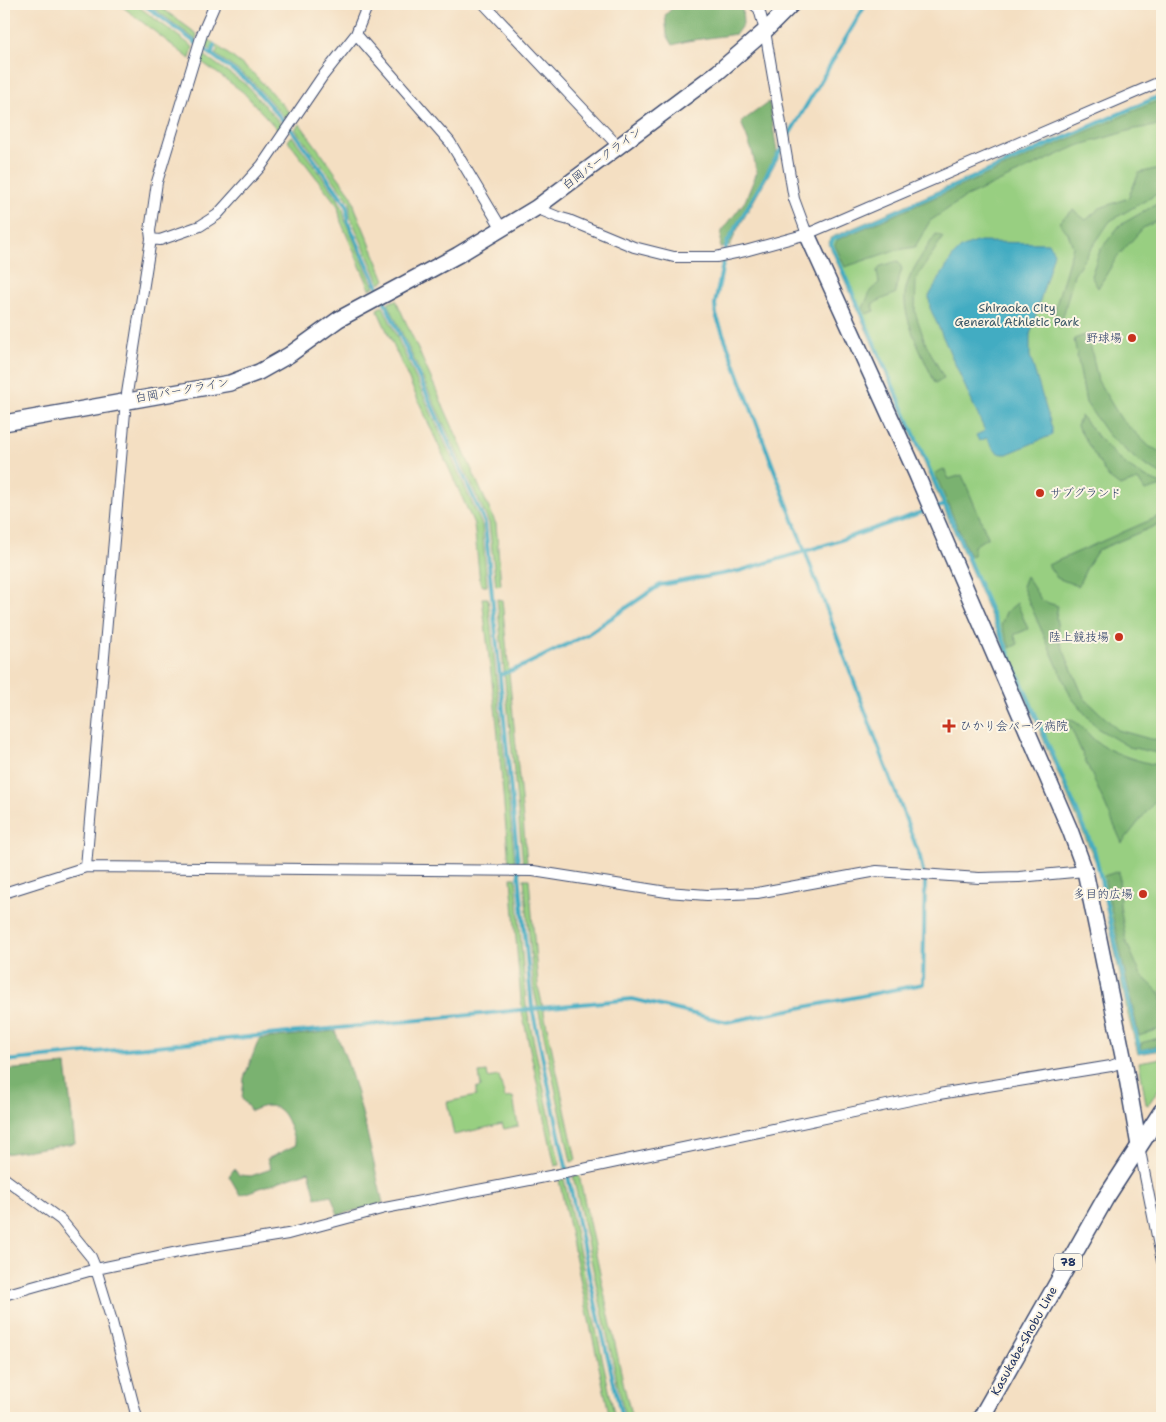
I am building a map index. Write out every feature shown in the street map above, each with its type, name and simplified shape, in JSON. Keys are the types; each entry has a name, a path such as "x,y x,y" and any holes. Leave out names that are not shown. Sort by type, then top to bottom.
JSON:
{"main road":[{"name":"Kasukabe-Shobu Line","path":"981,1418 1105,1199 1162,1111"}],"street":[{"path":"86,867 126,400 152,239 150,231 157,182 202,34 214,4"},
{"path":"152,239 160,240 192,229 217,216 262,165 322,77 356,34 368,4"},
{"path":"484,4 618,146"},
{"path":"753,4 759,9 765,31 794,198 807,234 912,464 1000,664 1070,830 1085,871 1162,1261"},
{"name":"白岡パークライン","path":"4,423 230,383 259,372 289,354 339,319 502,229 536,208 718,72 765,31 792,4"},
{"path":"356,34 450,142 502,229"},
{"path":"536,208 634,247 674,257 716,256 807,234 1162,81"},
{"path":"4,893 86,867 533,870 667,892 707,895 757,893 877,871 979,878 1019,877 1085,871"},
{"path":"4,1295 96,1269 188,1250 288,1234 385,1208 555,1175 939,1094 1110,1066 1124,1061"},
{"path":"4,1178 61,1220 91,1257 96,1269 137,1418"}],"green space":[{"path":"119,4 135,4 193,47 190,59"},
{"path":"148,4 156,4 197,34 196,40"},
{"path":"677,4 739,4 742,7 743,24 736,34 687,41 673,45 667,35 665,15"},
{"path":"207,38 253,73 290,113 286,119 252,81 215,54 218,49 215,47 212,51 204,45"},
{"path":"201,53 246,85 282,125 278,130 243,92 199,60"},
{"name":"Shiraoka City General Athletic Park","path":"1162,94 1162,1050 1138,1054 1128,1015 1097,865 829,244 830,238"},
{"path":"1162,99 1162,125 1135,129 1077,146 964,198 930,221 915,247 892,251 845,267 835,245 837,240"},
{"path":"769,102 778,158 730,246 720,248 722,231 745,201 757,172 752,151 741,122"},
{"path":"300,124 352,196 355,208 385,280 380,284 350,216 350,202 295,129"},
{"path":"292,136 336,195 343,208 345,220 374,287 370,289 341,222 338,206 288,141"},
{"path":"1162,169 1162,191 1110,221 1074,274 1060,329 1054,312 1073,247 1068,233 1059,222 1073,210 1086,220 1100,208 1128,198 1139,173"},
{"path":"1162,201 1162,219 1143,228 1117,257 1098,288 1091,276 1100,250 1120,225"},
{"path":"936,234 943,237 916,279 915,312 925,342 944,378 935,383 909,323 905,299 906,288 911,275"},
{"path":"898,261 902,269 896,293 872,304 875,311 866,314 863,308 871,290 879,283 877,271 881,266"},
{"path":"396,300 496,524 501,585 496,586 489,523 388,303"},
{"path":"383,306 482,525 487,586 483,586 480,582 474,524 377,309"},
{"path":"1088,334 1098,381 1121,419 1150,447 1162,452 1162,475 1138,461 1108,435 1086,403 1074,339"},
{"path":"1081,416 1107,447 1127,465 1149,479 1162,484 1162,486 1145,491 1138,480 1120,486 1108,477 1077,426"},
{"path":"944,469 949,479 962,475 988,537 974,546 974,555 970,557 935,473"},
{"path":"1162,515 1162,523 1098,550 1078,586 1057,578 1048,565"},
{"path":"1026,576 1042,601 1058,606 1056,617 1060,642 1084,698 1118,730 1150,739 1162,740 1162,754 1129,747 1097,728 1071,697 1022,586"},
{"path":"482,598 488,598 515,863 509,863 497,724"},
{"path":"497,599 502,600 527,862 523,863"},
{"path":"1017,603 1028,629 1014,635 1018,644 1010,648 1001,625 1006,612"},
{"path":"1067,719 1076,722 1094,740 1113,751 1137,760 1162,766 1162,792 1122,843"},
{"path":"1119,871 1120,906 1126,941 1141,975 1162,995 1162,1028 1139,1036 1104,876"},
{"path":"511,878 516,878 526,1005 560,1165 555,1166 522,1012"},
{"path":"524,879 529,879 538,985 576,1160 571,1162 534,990"},
{"path":"335,1031 351,1072 383,1203 338,1215 331,1195 316,1198 309,1171 240,1195 229,1176 234,1169 239,1175 251,1176 271,1169 267,1159 296,1145 287,1119 277,1108 271,1106 262,1107 251,1111 242,1099 244,1078 259,1039"},
{"path":"1162,1037 1162,1044 1142,1050 1141,1043"},
{"path":"1162,1058 1162,1084 1148,1105 1146,1104 1139,1062"},
{"path":"66,1065 75,1143 4,1154 4,1070"},
{"path":"487,1072 488,1078 499,1076 505,1098 513,1097 518,1126 504,1129 502,1124 454,1135 447,1102 476,1096 476,1089 481,1087 479,1073"},
{"path":"579,1175 632,1418 625,1418 573,1176"},
{"path":"564,1179 615,1418 610,1418 559,1180"}],"water":[{"path":"976,242 1049,243 1054,253 1030,335 1030,356 1052,428 1052,435 1007,454 997,452 987,438 979,441 976,435 985,431 930,308 929,296 953,256 961,248"}],"waterway":[{"path":"143,4 250,83 295,134 347,205 348,222 381,294"},
{"path":"786,140 866,4"},
{"path":"212,53 214,45"},
{"path":"935,508 945,505 831,244 833,239 1162,95"},
{"path":"4,1061 632,999 727,1022 923,984 925,882 920,857 716,315 715,304 727,243 783,146"},
{"path":"384,300 485,523 532,1008 593,1293 622,1418"},
{"path":"945,505 1095,853 1140,1052 1162,1047"},
{"path":"500,675 523,666 586,635 660,585 739,571 832,543 928,510"}],"place":[{"name":"野球場","path":"1132,338"},
{"name":"サブグランド","path":"1040,493"},
{"name":"陸上競技場","path":"1119,637"},
{"name":"ひかり会パーク病院","path":"949,726"},
{"name":"多目的広場","path":"1143,894"}]}
